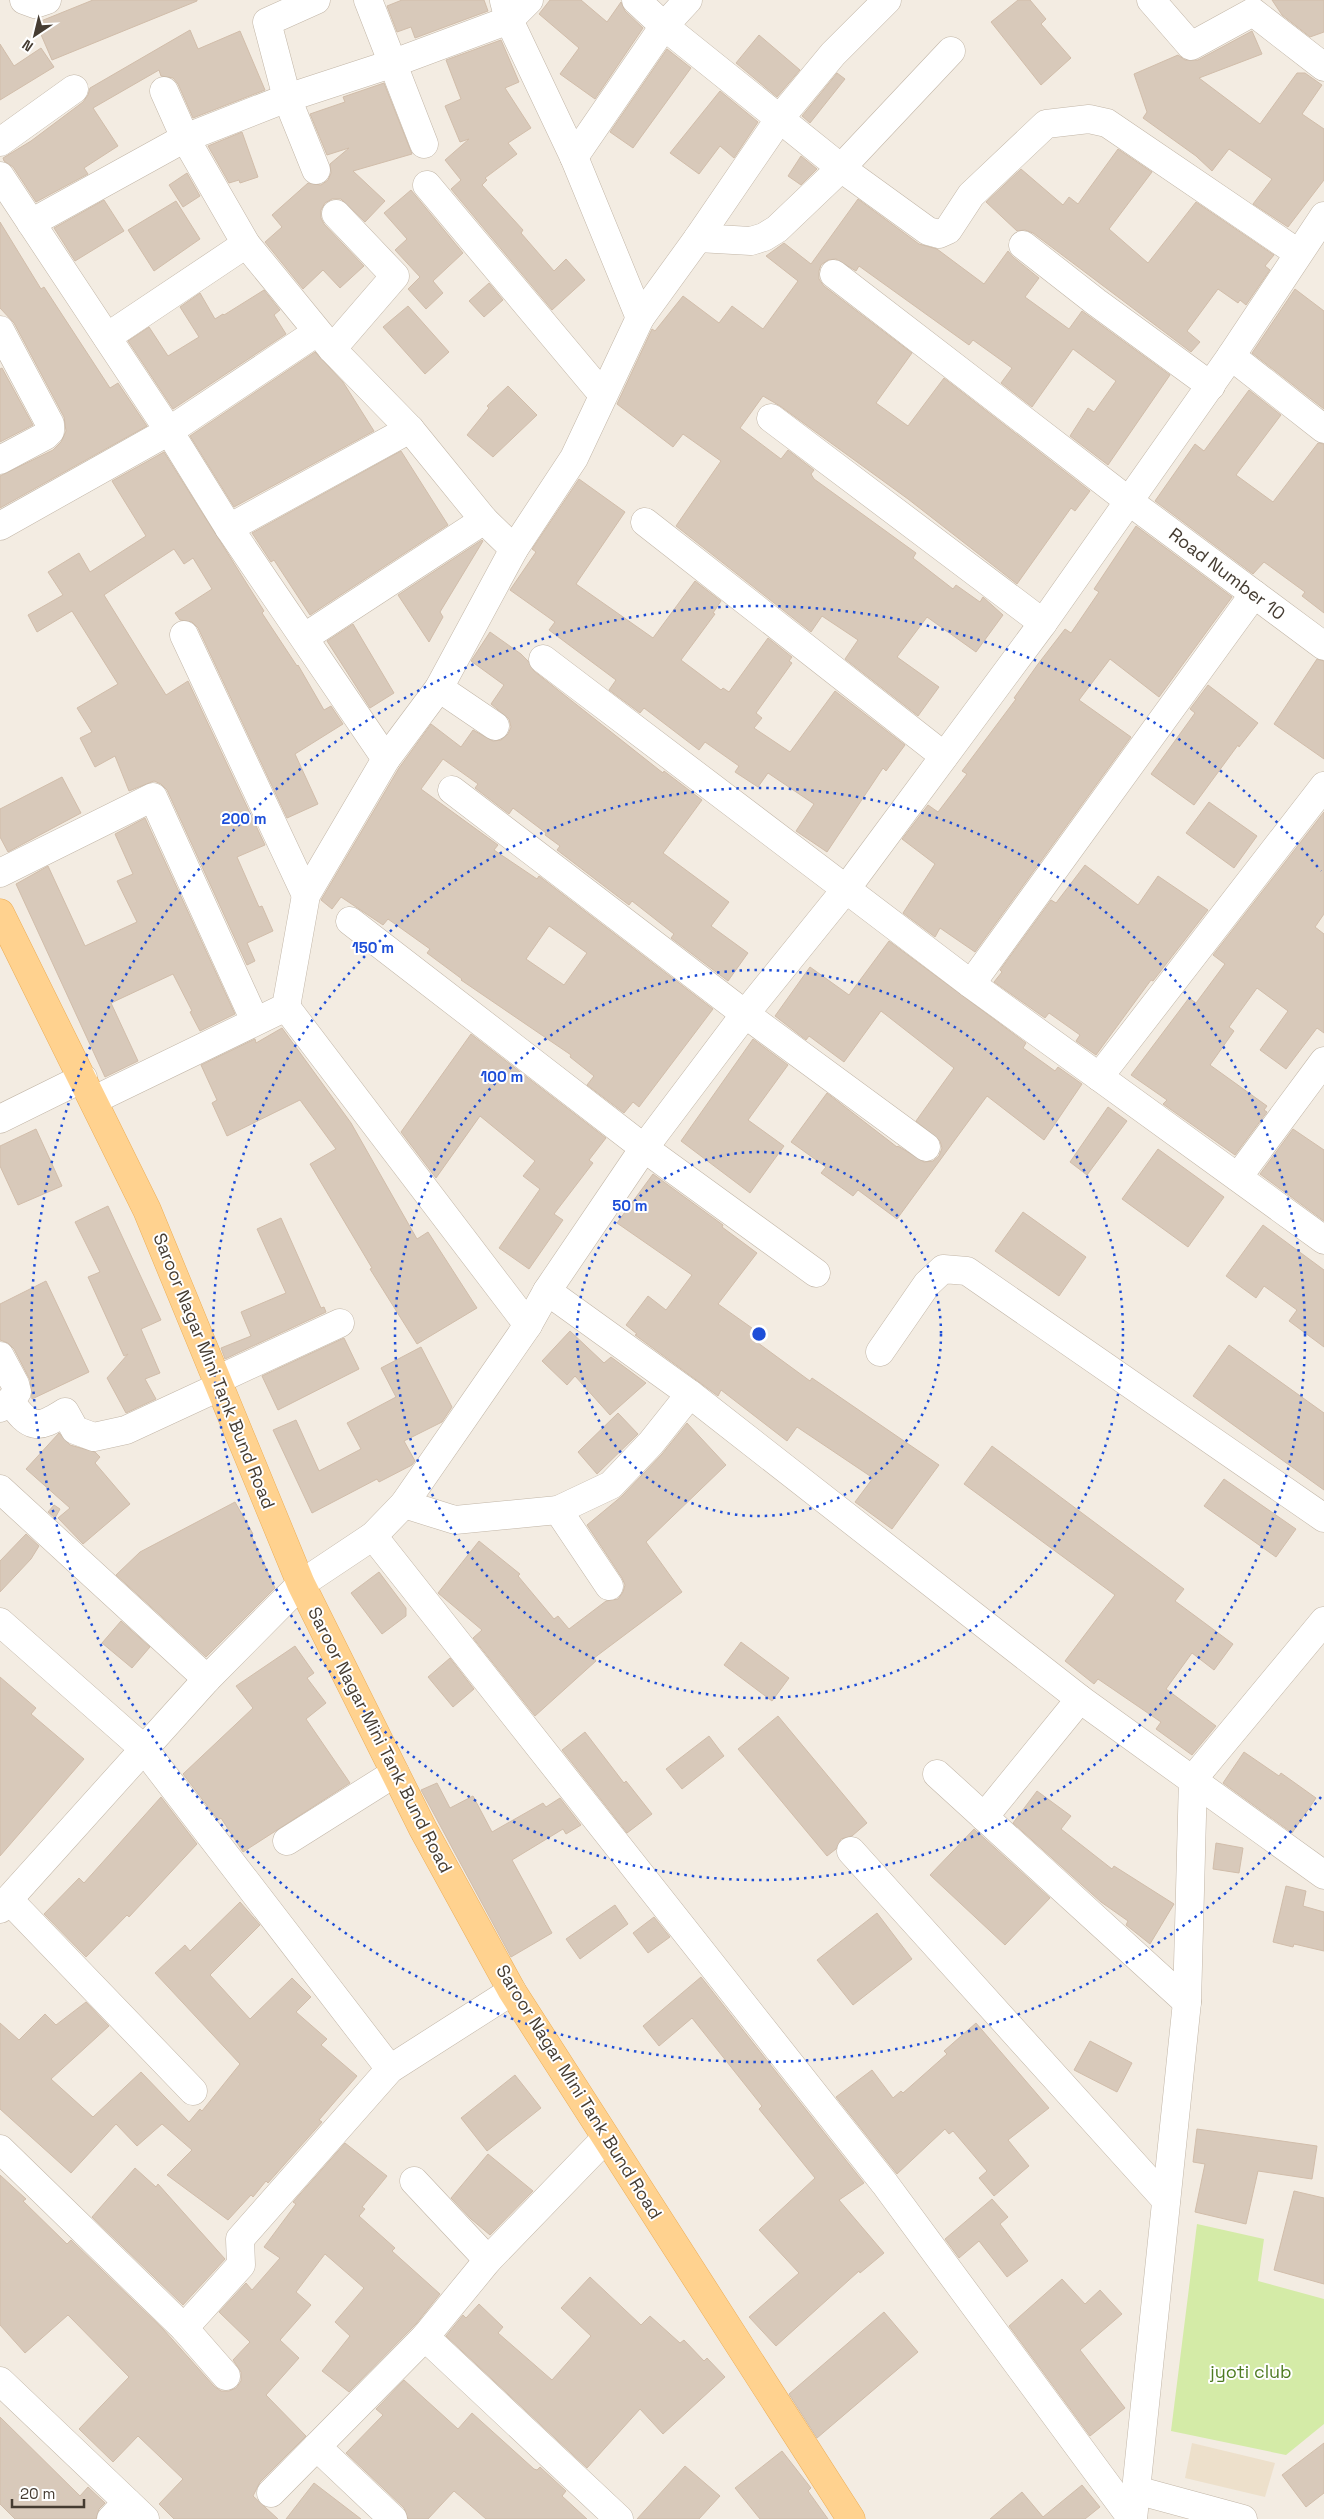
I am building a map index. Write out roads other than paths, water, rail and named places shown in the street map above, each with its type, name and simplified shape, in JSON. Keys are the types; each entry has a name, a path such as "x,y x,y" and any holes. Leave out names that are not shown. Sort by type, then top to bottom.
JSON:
{"main road":[{"name":"Saroor Nagar Mini Tank Bund Road","path":"4,930 88,1089 147,1210 220,1383 301,1584 395,1774 512,1991 740,2343 851,2519"}],"street":[{"path":"24,0 35,4 47,0"},
{"path":"316,0 267,22 287,98 316,170"},
{"path":"368,0 391,64 424,144"},
{"path":"31,223 185,138 287,98 391,64 529,0"},
{"path":"636,0 664,26 841,168 920,226 938,234 948,230 972,195 1046,124 1089,119 1107,123 1298,253"},
{"path":"574,157 664,26 688,0"},
{"path":"528,1325 286,1007 306,895 386,759 439,688 514,549 574,458 640,318 698,238 780,118 832,54 887,0"},
{"path":"1151,0 1191,46 1253,12 1324,67"},
{"path":"506,10 574,157 640,318"},
{"path":"698,238 751,241 764,237 777,228 841,168 951,51"},
{"path":"0,142 74,89"},
{"path":"164,92 185,138 246,244 325,341 410,430 484,520 514,549"},
{"path":"0,176 169,431 230,528 386,759"},
{"path":"427,185 603,395"},
{"path":"0,526 325,341 395,276 336,214"},
{"path":"193,2091 4,1905 207,1680 301,1584 373,1536 404,1504 528,1325 547,1292 644,1148 745,1014 846,889 1042,623 1211,386 1324,216"},
{"path":"107,337 246,244"},
{"path":"1023,245 1096,302 1211,386"},
{"name":"Road Number 10","path":"834,274 1130,502 1324,646"},
{"path":"0,330 50,424 50,431 45,436 0,460"},
{"path":"1231,356 1324,429"},
{"path":"771,418 1042,623"},
{"path":"230,528 410,430"},
{"path":"305,637 484,520"},
{"path":"645,522 944,756"},
{"path":"971,984 1254,594"},
{"path":"184,635 306,895"},
{"path":"542,659 971,984 1324,1240"},
{"path":"439,688 494,726"},
{"path":"1099,1076 1324,786"},
{"path":"452,790 745,1014 926,1147"},
{"path":"0,872 153,797 256,1021"},
{"path":"350,921 644,1148 816,1273"},
{"path":"0,1119 88,1089 286,1007"},
{"path":"1238,1177 1324,1061"},
{"path":"880,1352 932,1279 943,1269 967,1272 1324,1518"},
{"path":"547,1292 690,1394 1080,1699 1324,1875"},
{"path":"0,1356 15,1384 17,1392 5,1405 34,1425 41,1426 65,1412 75,1430 94,1437 126,1430 340,1323"},
{"path":"404,1504 455,1520 558,1510 611,1484 651,1443 690,1394"},
{"path":"0,1489 207,1680"},
{"path":"558,1510 609,1586"},
{"path":"373,1536 885,2184 1133,2519"},
{"path":"1133,2519 1187,2002 1193,1779 1324,1620"},
{"path":"3,1632 144,1749 390,2069"},
{"path":"984,1817 1080,1699"},
{"path":"287,1841 395,1774"},
{"path":"938,1774 1187,2002"},
{"path":"851,1851 1166,2200"},
{"path":"184,2328 241,2265 240,2239 390,2069 512,1991"},
{"path":"271,2493 425,2337 488,2260 606,2138"},
{"path":"0,2149 184,2328 226,2376"},
{"path":"414,2181 488,2260"},
{"path":"425,2337 619,2519"},
{"path":"0,2381 128,2513"},
{"path":"317,2447 392,2519"},
{"path":"1136,2490 1243,2519"}],"park label":[{"name":"jyoti club","path":"1251,2372"}]}
